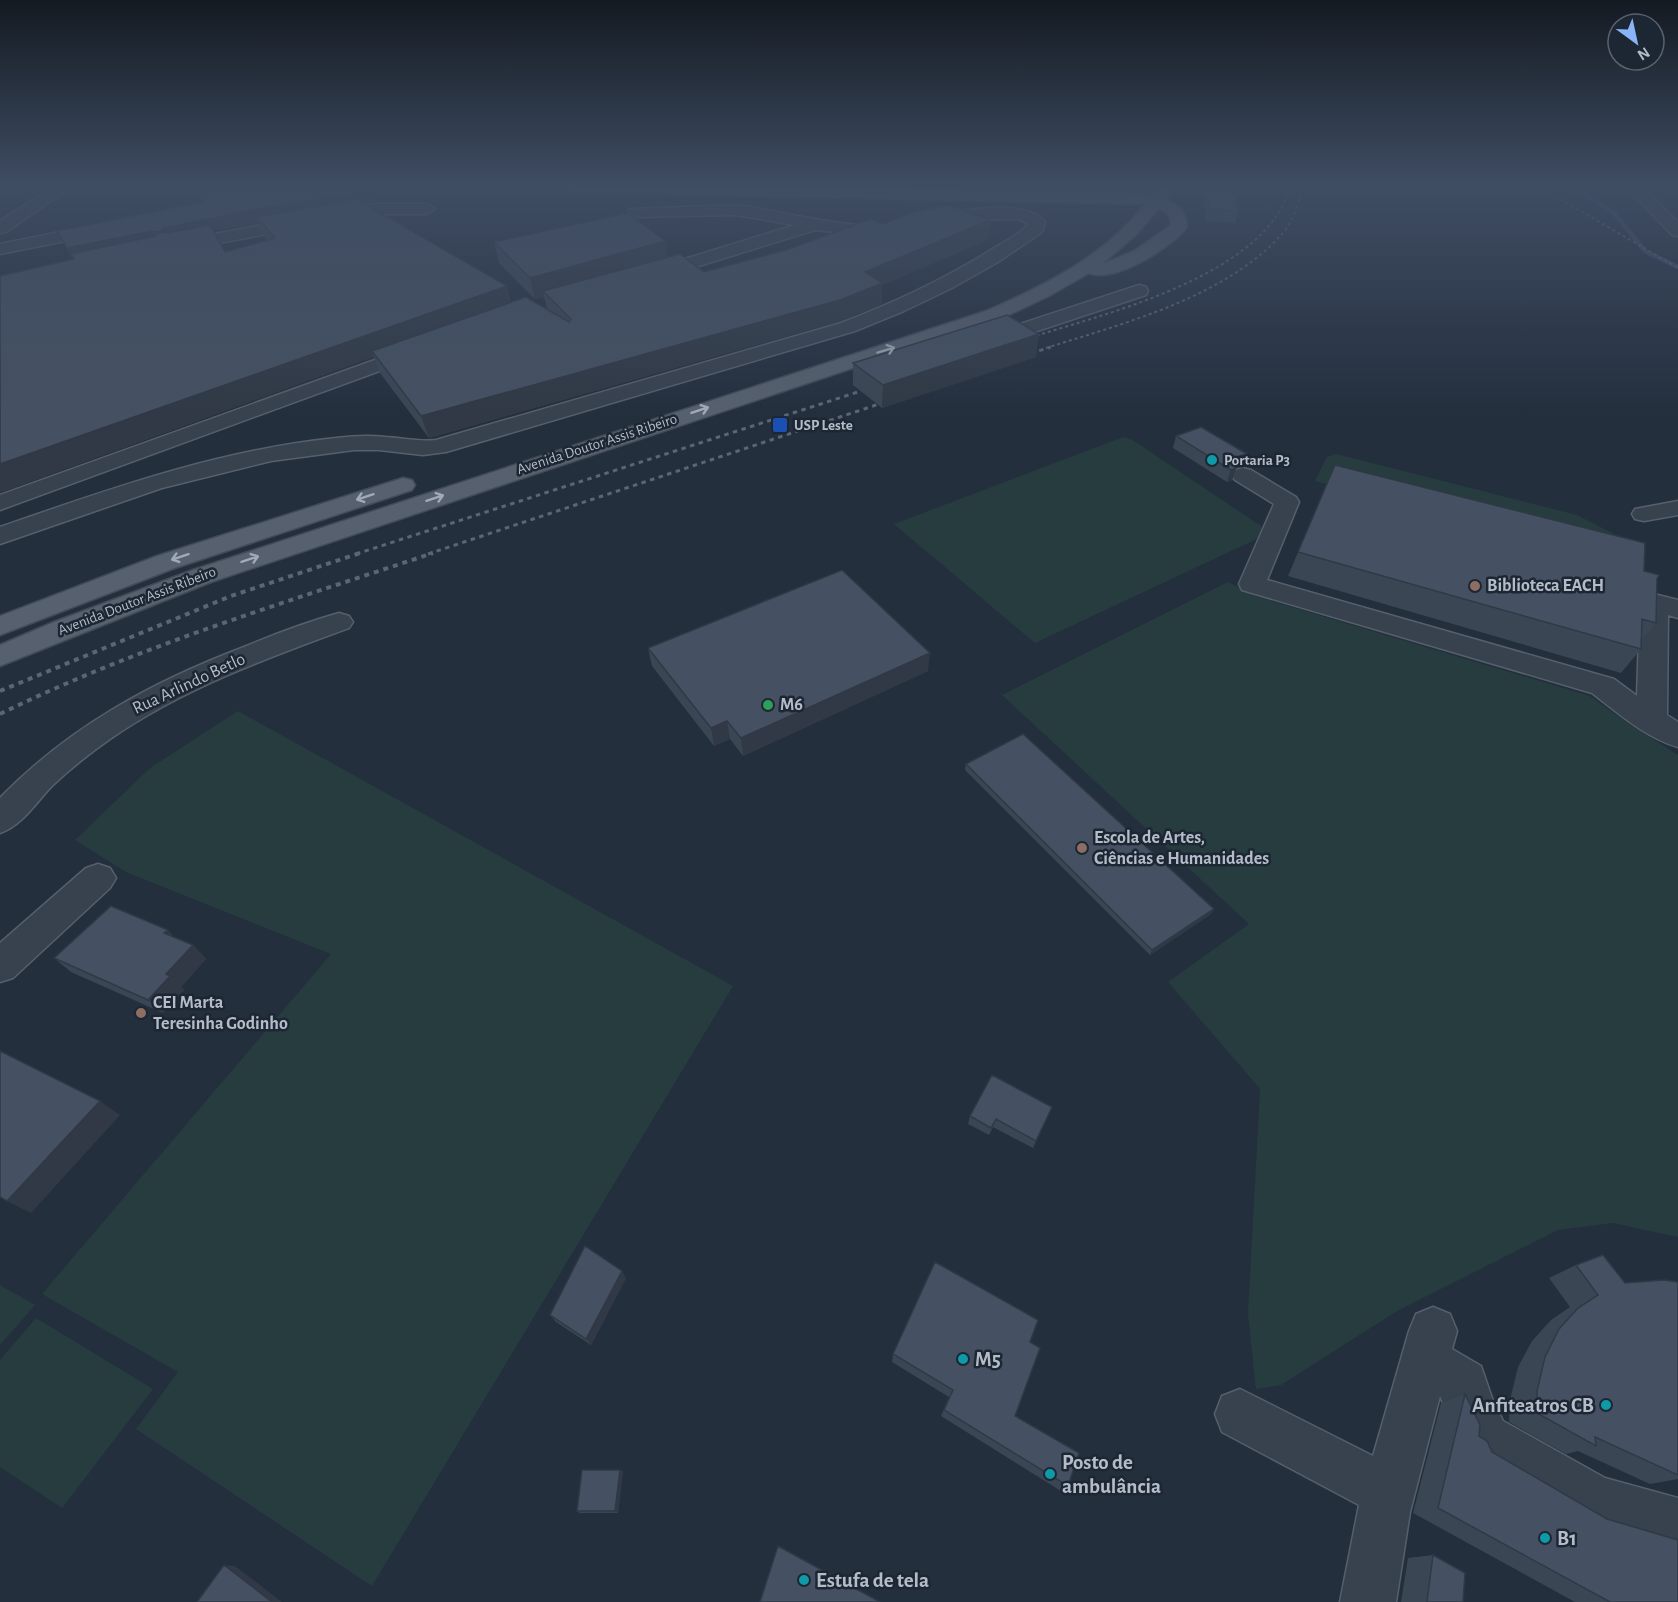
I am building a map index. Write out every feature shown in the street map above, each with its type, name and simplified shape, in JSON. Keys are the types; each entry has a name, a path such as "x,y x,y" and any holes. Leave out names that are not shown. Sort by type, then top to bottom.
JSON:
{"main road":[{"name":"Avenida Doutor Assis Ribeiro","path":"552,437 883,334 970,304 1069,262"},
{"path":"1062,265 1105,270 1125,262"},
{"name":"Avenida Doutor Assis Ribeiro","path":"0,656 63,628 202,576 776,385 969,324 1018,304 1062,265"},
{"name":"Avenida Doutor Assis Ribeiro","path":"0,626 166,562 429,477"}],"street":[{"path":"627,281 692,262"},
{"path":"0,536 129,490 208,466 309,448 350,444 380,443 425,449 438,447 848,327 937,290 984,262"},
{"path":"1018,331 1139,291"},
{"path":"0,503 434,344"},
{"path":"1243,475 1287,502 1252,584 1603,686 1652,721 1678,736"},
{"path":"1644,514 1678,508"},
{"path":"1652,721 1654,603 1678,609"},
{"name":"Rua Arlindo Betlo","path":"0,819 70,753 151,699 272,646 339,622"},
{"path":"0,966 98,878"},
{"path":"1368,1602 1388,1492 1429,1345 1464,1383 1468,1408 1485,1439 1595,1502 1678,1525"},
{"path":"1240,1414 1388,1492"}],"green space":[{"path":"1123,437 1131,439 1261,526 1263,536 1035,643 894,524"},
{"path":"1336,454 1577,515 1620,537 1590,551 1315,481 1327,457"},
{"path":"1228,582 1255,596 1590,696 1678,755 1678,1237 1613,1223 1558,1230 1397,1311 1281,1385 1256,1389 1248,1314 1260,1089 1168,982 1249,924 1002,695"},
{"path":"238,711 733,986 372,1586 136,1429 178,1372 42,1294 331,954 126,872 75,840 150,768"},
{"path":"0,1285 35,1305 0,1345"},
{"path":"36,1318 153,1389 62,1508 0,1467 0,1360"}],"building":[{"path":"62,262 465,262 507,286 0,464 0,276"},
{"path":"514,262 589,262 530,278"},
{"path":"651,262 690,262 704,272 742,262 890,262 865,272 883,283 840,300 421,416 372,351 526,297 569,322 571,319 543,291"},
{"path":"1007,315 1039,334 883,385 853,363"},
{"path":"1201,427 1247,454 1239,456 1233,462 1236,468 1231,470 1176,436"},
{"name":"Biblioteca EACH","path":"1335,465 1645,543 1644,571 1659,575 1656,623 1642,619 1641,649 1298,552"},
{"name":"M6","path":"842,570 930,653 741,738 727,721 711,728 648,648"},
{"path":"1023,734 1214,909 1152,950 966,764"},
{"path":"111,906 168,930 164,933 193,945 166,974 170,976 148,1000 54,958"},
{"path":"0,1051 100,1101 7,1201 0,1197"},
{"path":"992,1075 1052,1107 1036,1141 996,1119 991,1128 970,1116"},
{"path":"585,1246 622,1271 586,1339 550,1315"},
{"name":"Anfiteatros CB","path":"1603,1255 1625,1283 1664,1280 1678,1282 1678,1475 1595,1437 1596,1446 1537,1413 1537,1391 1545,1357 1559,1329 1578,1308 1598,1295 1576,1265"},
{"name":"M5","path":"935,1262 1038,1320 1030,1342 1040,1348 1015,1416 1079,1453 1068,1486 944,1410 953,1390 893,1354"},
{"name":"B1","path":"1465,1394 1480,1425 1479,1436 1487,1441 1492,1452 1607,1519 1678,1540 1678,1602 1610,1602 1438,1508"},
{"path":"582,1470 620,1470 615,1511 577,1511"},
{"name":"Estufa de tela","path":"778,1546 880,1602 760,1602"},
{"path":"1433,1555 1465,1573 1463,1602 1427,1602"},
{"path":"224,1565 272,1602 197,1602"}],"waterway":[{"path":"1667,262 1678,267"}],"railway":[{"path":"1025,339 1128,307 1201,276 1226,262"},
{"path":"1046,348 1141,318 1173,305 1204,291 1250,262"},
{"path":"1667,262 1678,268"},
{"path":"1022,356 1051,347"},
{"path":"356,554 861,391"},
{"path":"428,554 894,399"},
{"path":"0,691 231,596 360,553"},
{"path":"0,714 160,646 433,553"}],"place":[{"name":"USP Leste","path":"780,425"},
{"name":"Portaria P3","path":"1212,460"},
{"name":"Biblioteca EACH","path":"1475,586"},
{"name":"M6","path":"768,705"},
{"name":"Escola de Artes, Ciências e Humanidades","path":"1082,848"},
{"name":"CEI Marta Teresinha Godinho","path":"141,1013"},
{"name":"M5","path":"963,1359"},
{"name":"Anfiteatros CB","path":"1606,1405"},
{"name":"Posto de ambulância","path":"1050,1474"},
{"name":"B1","path":"1545,1538"},
{"name":"Estufa de tela","path":"804,1580"}]}
